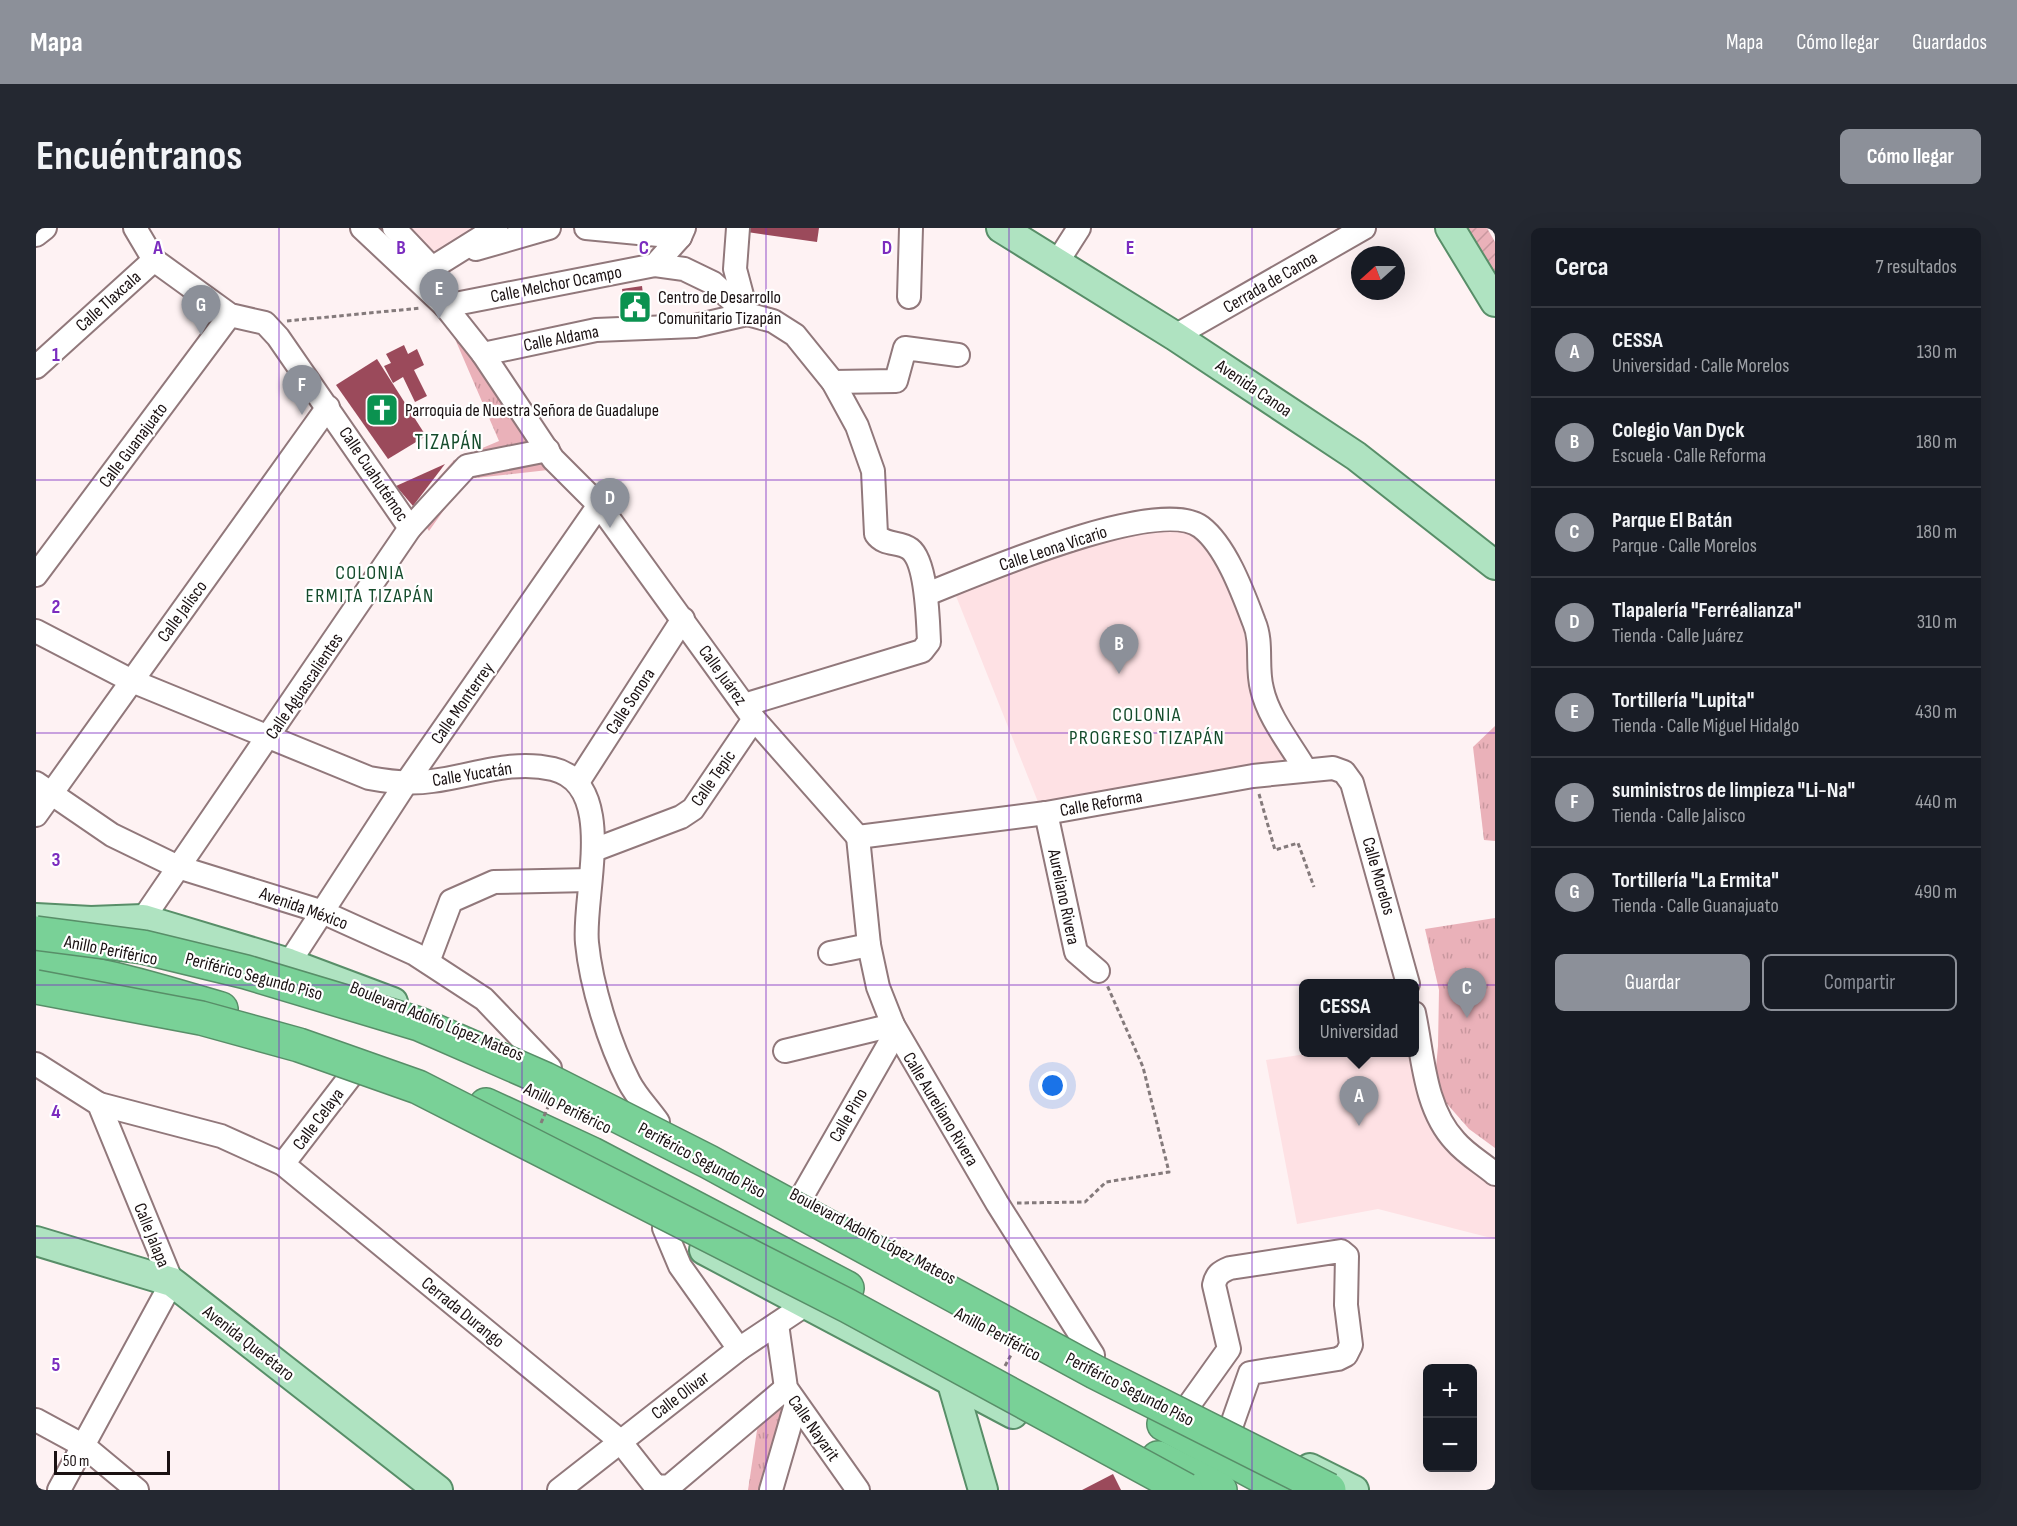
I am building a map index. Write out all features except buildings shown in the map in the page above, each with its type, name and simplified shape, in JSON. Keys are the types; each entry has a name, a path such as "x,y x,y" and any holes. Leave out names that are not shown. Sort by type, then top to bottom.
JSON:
{"highway":[{"name":"Periférico Segundo Piso","path":"36,933 166,952 246,972 419,1024 545,1079 699,1157 1095,1372 1329,1490"},
{"name":"Anillo Periférico","path":"36,938 73,940 220,973 372,1021 549,1096 717,1183 1287,1490"},
{"name":"Anillo Periférico","path":"36,967 60,969 134,984 277,1026 406,1068 592,1154 784,1254 1220,1490"},
{"path":"36,987 201,1018 299,1045 417,1087 848,1306 1186,1490"},
{"path":"719,1258 784,1254"}],"main road":[{"name":"Avenida Canoa","path":"1003,228 1175,336 1356,456 1495,565"},
{"path":"1450,228 1495,302"},
{"path":"36,904 143,920"},
{"name":"Boulevard Adolfo López Mateos","path":"36,918 91,921 143,920 289,963 455,1025 550,1068 658,1122 1093,1355 1354,1490"},
{"path":"36,998 139,1013 352,1073 490,1136 952,1383 1158,1490"},
{"name":"Avenida Querétaro","path":"36,1241 172,1282 438,1490"},
{"path":"952,1383 983,1490"}],"street":[{"path":"36,235 45,228"},
{"path":"135,228 154,260 230,315 265,323"},
{"name":"Calle Juárez","path":"362,228 445,306 483,354 548,450 599,505 749,712 858,837"},
{"path":"394,228 432,268 496,228"},
{"path":"449,257 549,228"},
{"path":"586,228 682,233"},
{"path":"738,228 735,269 747,314 773,321 795,335 833,382 857,426 873,471 876,534 882,541 907,547 915,554 927,594 929,642 922,651 749,712"},
{"path":"909,297 911,228"},
{"path":"1058,261 1079,228"},
{"name":"Cerrada de Canoa","path":"1175,336 1364,228"},
{"path":"655,265 682,233"},
{"name":"Calle Tlaxcala","path":"36,367 154,260"},
{"name":"Calle Melchor Ocampo","path":"445,306 655,265 684,269 713,283 747,314"},
{"name":"Calle Aldama","path":"483,354 596,330 695,326 747,314"},
{"name":"Calle Guanajuato","path":"36,575 230,315"},
{"name":"Calle Cuahutémoc","path":"265,323 278,337 328,407 410,528"},
{"path":"833,382 896,381 905,348 958,355"},
{"name":"Calle Jalisco","path":"36,815 43,789 132,681 328,407"},
{"name":"Calle Aguascalientes","path":"143,920 410,528 467,466 548,450"},
{"name":"Calle Monterrey","path":"289,963 320,910 599,505"},
{"name":"Calle Leona Vicario","path":"927,594 1046,547 1097,531 1180,520 1200,526 1226,556 1258,634 1262,690 1305,769"},
{"name":"Calle Sonora","path":"578,782 683,619"},
{"name":"Calle Yucatán","path":"36,631 132,681 369,778 406,783 450,778 486,769 527,765 555,770 578,782"},
{"name":"Calle Tepic","path":"594,850 681,817 693,809 749,712"},
{"name":"Calle Reforma","path":"858,837 1046,813 1253,776 1305,769 1333,768 1344,772"},
{"name":"Calle Morelos","path":"1344,772 1355,794 1407,979"},
{"path":"578,782 593,822 594,850 586,942 600,999 629,1083 658,1122"},
{"name":"Avenida México","path":"43,789 112,835 178,867 320,910 428,962 484,999 550,1068"},
{"name":"Aureliano Rivera","path":"1046,813 1076,952 1098,971"},
{"name":"Calle Aureliano Rivera","path":"858,837 869,945 878,987 894,1029 997,1203 1093,1355"},
{"path":"428,962 451,901 494,882 590,880"},
{"path":"830,953 869,945"},
{"path":"785,1051 894,1029"},
{"name":"Calle Pino","path":"801,1198 894,1029"},
{"path":"1419,1038 1431,1099 1443,1125 1456,1143 1495,1174"},
{"path":"36,1064 99,1104"},
{"name":"Calle Celaya","path":"283,1164 352,1073"},
{"name":"Cerrada Durango","path":"99,1104 221,1136 283,1164 619,1440 656,1487 670,1486 791,1396"},
{"name":"Calle Jalapa","path":"59,1490 172,1282 99,1104"},
{"path":"664,1228 680,1266 739,1349"},
{"path":"1189,1405 1229,1349 1214,1285 1215,1277 1230,1268 1341,1251 1347,1256 1349,1263 1346,1305 1351,1345 1346,1355 1338,1359 1250,1372 1231,1427"},
{"name":"Calle Olivar","path":"564,1488 619,1440 739,1349 805,1305"},
{"name":"Calle Nayarit","path":"777,1324 791,1396 858,1490"},
{"path":"771,1490 791,1396"},
{"path":"36,1420 84,1446 137,1490"}],"path":[{"path":"265,323 445,306"},
{"path":"1253,776 1275,850 1298,843 1314,887"},
{"path":"997,1203 1085,1202 1106,1182 1169,1172 1143,1067 1112,994 1098,971"},
{"path":"539,1127 550,1100"},
{"path":"1002,1372 1017,1343"}],"shaded area":[{"path":"401,228 475,228 427,258"},
{"path":"1157,528 1199,529 1252,641 1295,763 1040,807 954,591 1098,536"},
{"path":"1299,1055 1299,1057 1414,1057 1416,1076 1495,1185 1495,1239 1378,1209 1297,1224 1266,1060"}],"green space":[{"path":"1464,228 1487,228 1495,242 1495,283"},
{"path":"449,325 548,470 466,479 429,531 413,507 454,460 499,441"},
{"path":"1495,726 1495,841 1484,840 1473,747"},
{"path":"1495,918 1495,1148 1469,1129 1434,1089 1438,1046 1439,990 1425,929"},
{"path":"798,1388 779,1490 748,1490 759,1417"}],"place":[{"name":"Centro de Desarrollo Comunitario Tizapán","path":"635,307"},
{"name":"Tortillería \"Lupita\"","path":"439,319"},
{"name":"Tortillería \"La Ermita\"","path":"201,335"},
{"name":"Parroquia de Nuestra Señora de Guadalupe","path":"382,410"},
{"name":"suministros de limpieza \"Li-Na\"","path":"302,415"},
{"name":"Tlapalería \"Ferréalianza\"","path":"610,528"},
{"name":"Colegio Van Dyck","path":"1119,674"},
{"name":"Parque El Batán","path":"1467,1018"},
{"name":"CESSA","path":"1359,1126"}],"district":[{"name":"TIZAPÁN","path":"449,442"},
{"name":"COLONIA ERMITA TIZAPÁN","path":"370,584"},
{"name":"COLONIA PROGRESO TIZAPÁN","path":"1147,726"}]}
